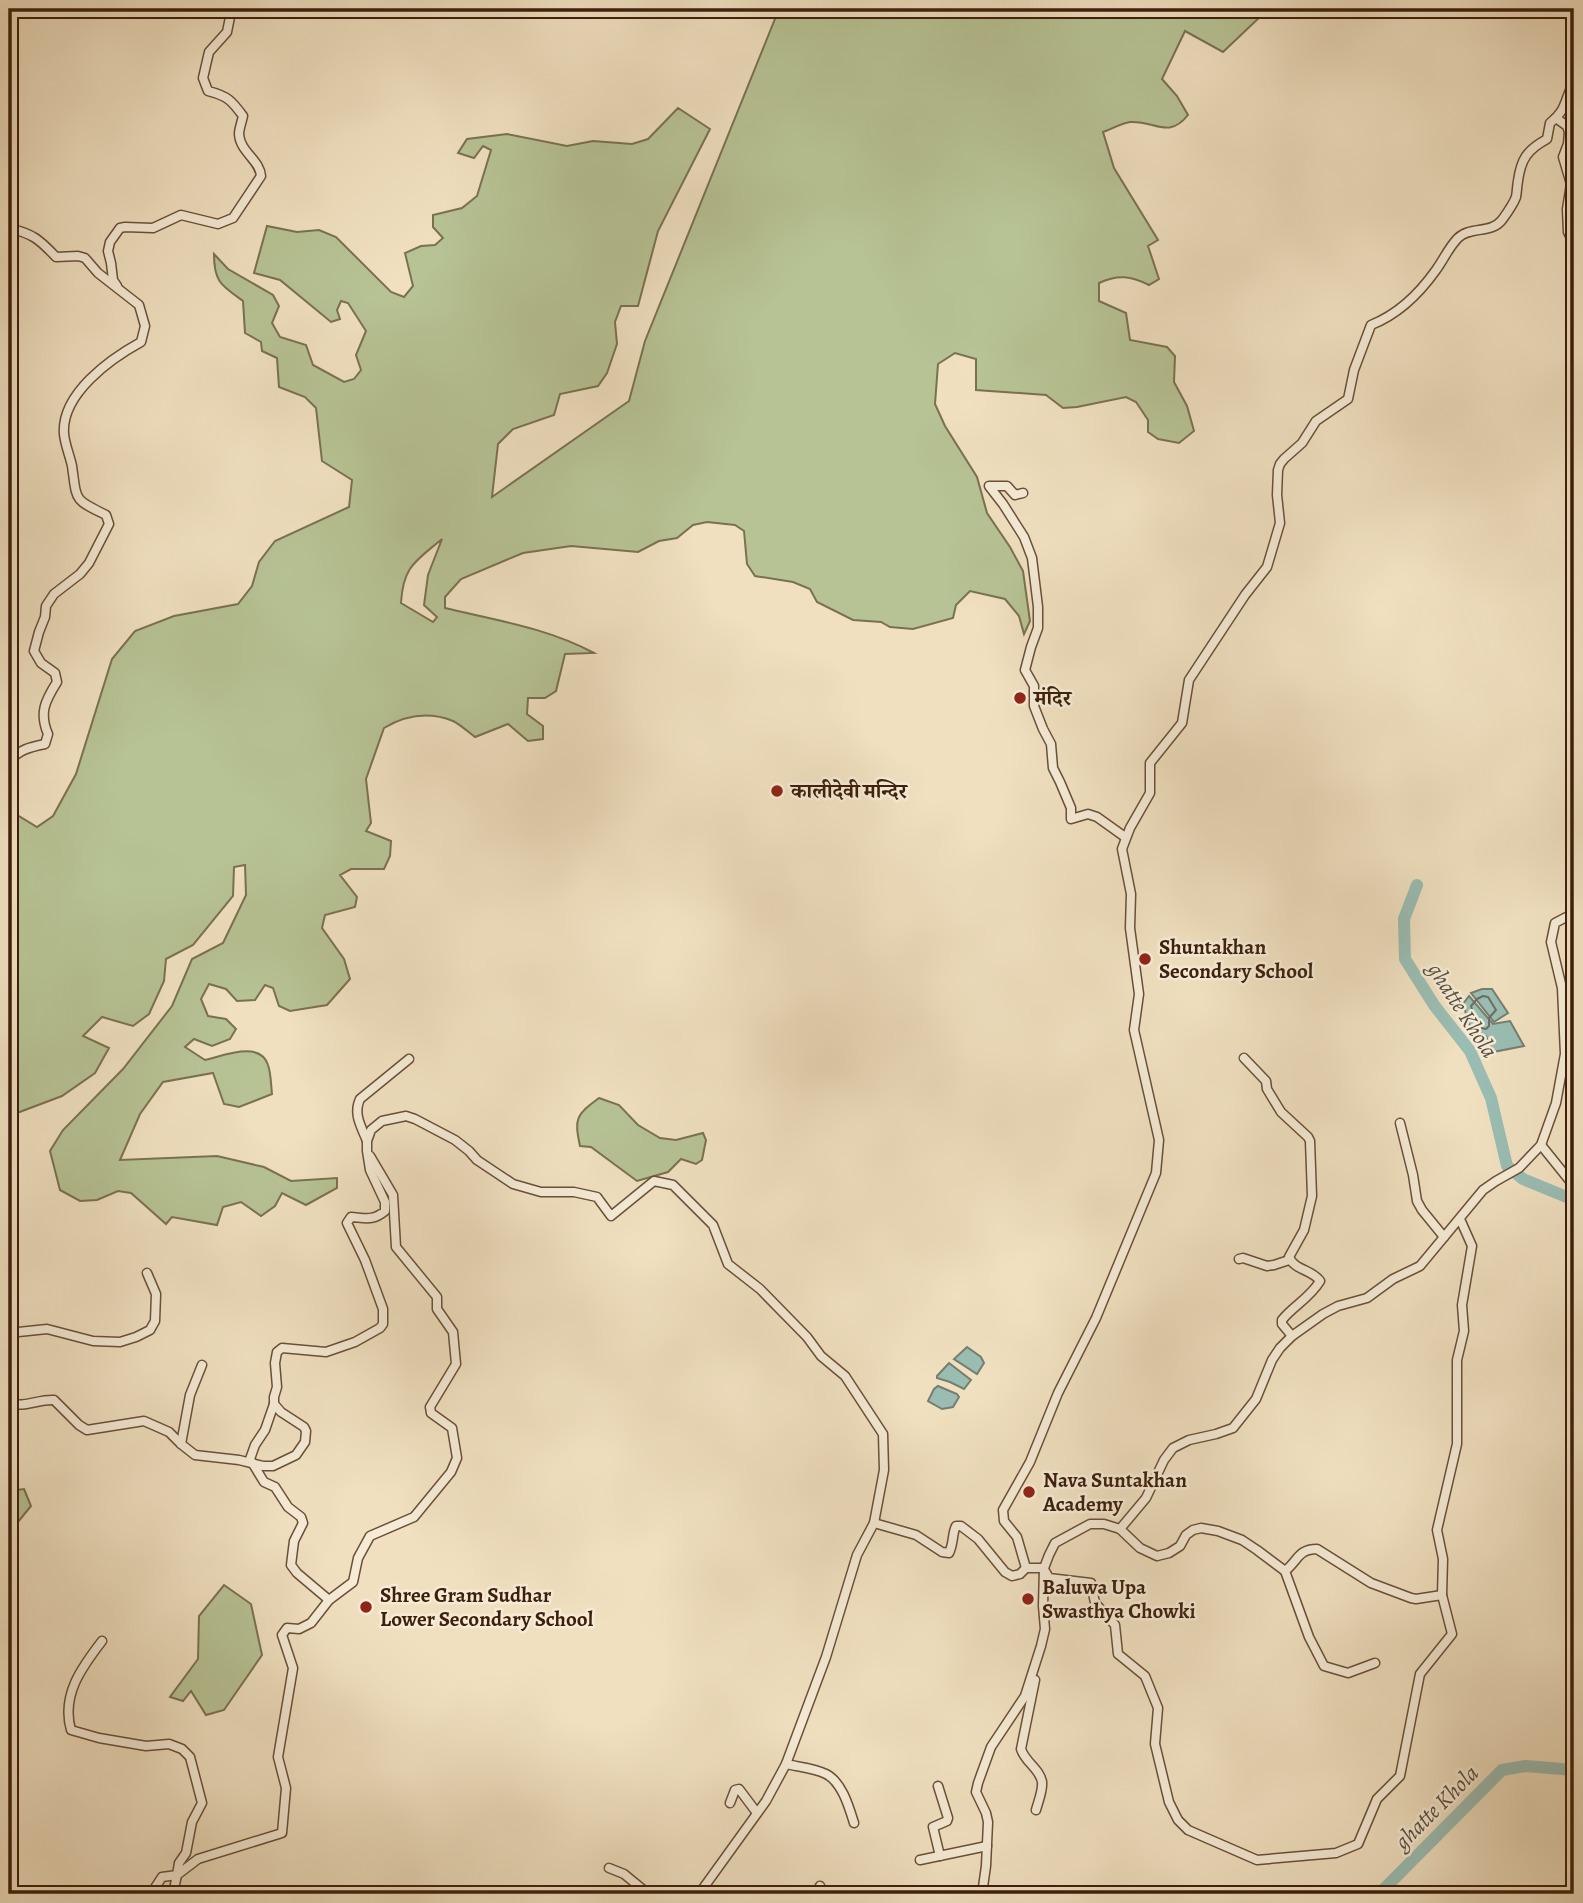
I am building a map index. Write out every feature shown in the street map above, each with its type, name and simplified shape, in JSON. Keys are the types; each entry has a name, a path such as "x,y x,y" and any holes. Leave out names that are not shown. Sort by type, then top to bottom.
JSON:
{"street":[{"path":"121,292 113,280 108,251 110,242 120,228 153,228 181,215 218,224 233,218 261,176 260,168 248,155 239,134 243,116 232,101 222,94 208,92 203,78 209,52 227,32 230,17 226,9"},
{"path":"1026,1568 1017,1537 1004,1521 1003,1510 1030,1462 1058,1393 1096,1318 1156,1173 1159,1140 1135,1030 1139,994 1130,928 1131,894 1122,849 1125,837 1150,793 1150,763 1182,723 1189,680 1245,595 1267,567 1280,523 1278,470 1284,459 1302,443 1315,421 1348,399 1354,370 1371,325 1394,314 1415,296 1464,233 1494,227 1500,223 1516,197 1522,160 1547,139 1550,123 1565,108 1574,82"},
{"path":"1556,118 1567,126 1569,132 1563,157 1571,184 1567,209 1568,232 1574,244"},
{"path":"9,228 29,233 55,257 85,258 99,273 139,305 145,326 141,342 115,356 92,376 71,404 65,420 64,435 74,490 81,502 106,515 109,524 89,563 80,574 54,594 46,607 34,651 41,663 55,673 57,682 45,706 42,721 48,734 45,744 28,747 9,762"},
{"path":"1023,493 1014,495 1007,486 989,486 1024,537 1032,558 1038,628 1025,670 1034,686 1034,706 1051,744 1053,768 1071,808 1071,819 1088,814 1097,817 1125,837"},
{"path":"1120,1529 1146,1498 1164,1460 1173,1448 1189,1440 1233,1428 1256,1399 1272,1360 1292,1336 1338,1306 1367,1298 1393,1279 1420,1266 1483,1190 1519,1168 1541,1145 1556,1103 1566,1055 1562,988 1551,942 1555,923 1574,913"},
{"path":"1244,1058 1266,1081 1267,1089 1281,1112 1310,1141 1312,1196 1303,1233 1289,1254 1289,1261"},
{"path":"367,1141 356,1115 360,1099 410,1059"},
{"path":"329,1600 290,1565 294,1541 303,1523 301,1517 288,1507 275,1487 264,1482 250,1459 265,1430 274,1404 277,1352 282,1348 326,1352 355,1342 383,1324 383,1309 365,1260 347,1223 351,1217 370,1220 385,1211 385,1202 370,1170 367,1141 371,1130 382,1121 406,1116 415,1119 455,1140 477,1160 513,1184 541,1192 574,1192 597,1196 611,1216 654,1181 673,1185 713,1225 728,1264 760,1289 807,1337 821,1356 845,1376 883,1434 884,1470 874,1524 857,1555 826,1657 786,1764 757,1813 699,1894"},
{"path":"1400,1123 1417,1202 1444,1237"},
{"path":"1541,1145 1574,1185"},
{"path":"151,1894 162,1877 177,1875 198,1859 282,1833 286,1788 278,1756 293,1668 282,1635 287,1628 299,1629 311,1623 329,1600 353,1582 358,1558 370,1536 414,1517 451,1472 457,1458 452,1428 431,1413 430,1407 456,1364 453,1332 437,1309 437,1297 396,1247 393,1195 367,1151"},
{"path":"1044,1568 1049,1577 1091,1583 1095,1603 1115,1625 1118,1654 1145,1676 1158,1707 1155,1744 1168,1802 1178,1820 1188,1830 1257,1860 1336,1853 1358,1844 1377,1798 1400,1776 1420,1675 1452,1634 1442,1595 1443,1559 1437,1530 1457,1444 1457,1360 1464,1331 1462,1305 1472,1246 1460,1219"},
{"path":"1240,1259 1271,1266 1289,1261 1315,1275 1320,1281 1303,1302 1283,1317 1282,1324 1292,1336"},
{"path":"9,1333 47,1329 107,1342 120,1342 136,1337 150,1330 155,1321 156,1294 147,1273"},
{"path":"181,1444 190,1395 202,1365"},
{"path":"9,1403 18,1406 54,1401 87,1430 144,1421 169,1432 195,1455 263,1466 273,1466 296,1455 305,1442 304,1427 274,1404"},
{"path":"874,1524 916,1535 942,1552 949,1553 954,1544 954,1529 961,1526 978,1539 1004,1572 1012,1576 1020,1574 1026,1568 1044,1568"},
{"path":"982,1894 987,1846 986,1813 976,1792 991,1747 1025,1696 1045,1629 1044,1568 1055,1543 1090,1524 1104,1524 1120,1529 1140,1548 1157,1556 1180,1546 1186,1535 1193,1530 1201,1528 1218,1531 1249,1545 1285,1572 1309,1637 1324,1666 1348,1673 1375,1663"},
{"path":"1285,1572 1294,1565 1300,1553 1317,1549 1371,1583 1411,1598 1442,1595"},
{"path":"102,1642 81,1669 72,1690 68,1721 71,1730 146,1746 169,1744 182,1749 190,1757 202,1803 192,1822 186,1853 179,1863 173,1894"},
{"path":"1036,1660 1036,1674 1021,1749 1024,1757 1039,1773 1042,1783 1036,1810"},
{"path":"786,1764 816,1770 832,1777 848,1803 854,1823"},
{"path":"938,1786 948,1818 933,1827 940,1856"},
{"path":"730,1803 735,1790 739,1789 757,1813"},
{"path":"920,1860 987,1846"},
{"path":"609,1868 624,1874 648,1894"}],"green space":[{"path":"779,9 1260,9 1261,16 1223,52 1185,31 1162,79 1177,96 1188,115 1181,122 1167,128 1130,122 1103,132 1114,168 1158,240 1148,246 1159,279 1149,285 1124,277 1106,280 1099,283 1099,301 1126,313 1130,340 1167,347 1175,356 1174,382 1187,406 1194,431 1179,443 1158,439 1148,432 1148,420 1136,402 1126,397 1063,408 1046,395 976,390 976,359 955,353 938,364 935,404 945,426 977,477 987,513 1023,571 1030,621 1024,634 1019,616 1005,599 970,591 956,605 953,618 913,629 890,627 881,622 853,620 817,602 810,589 793,582 755,576 747,564 744,531 735,525 707,522 693,525 677,538 659,541 638,552 571,546 523,553 461,579 445,597 445,608 540,631 594,653 565,654 556,691 545,698 528,698 527,714 543,726 543,739 528,741 508,724 475,737 453,721 426,715 409,717 384,728 366,779 371,823 366,831 391,841 390,856 384,869 351,869 340,875 357,897 355,907 325,915 322,928 344,959 350,979 327,1005 290,1011 279,1006 273,988 265,985 255,1000 237,1001 226,989 209,984 201,999 208,1016 226,1019 236,1029 230,1039 212,1046 194,1039 185,1047 205,1060 231,1053 257,1053 264,1057 268,1065 272,1094 239,1107 224,1104 213,1073 163,1082 140,1114 120,1160 217,1156 264,1167 291,1181 337,1178 337,1188 306,1205 282,1193 275,1206 261,1216 241,1202 223,1207 217,1225 172,1217 166,1224 131,1193 118,1191 97,1200 80,1201 60,1190 50,1151 63,1130 123,1069 172,1006 192,959 223,943 246,895 245,865 234,867 233,896 193,945 166,959 164,981 149,1014 133,1026 102,1017 83,1036 109,1048 95,1073 62,1096 9,1116 9,810 37,827 53,816 76,774 112,659 135,631 174,616 238,604 252,586 259,562 275,541 349,507 352,480 322,461 316,408 305,397 279,387 277,358 262,351 261,342 245,333 243,301 220,282 215,271 214,254 228,269 273,295 279,306 272,323 280,337 306,345 313,365 344,382 354,379 361,370 356,355 366,331 348,303 341,301 337,310 340,319 331,322 280,280 254,273 267,226 297,232 319,230 336,237 391,292 404,297 413,286 405,253 421,246 435,245 443,238 433,227 433,215 462,208 477,196 491,150 483,146 474,158 458,153 467,139 507,134 567,146 593,141 632,144 648,139 678,108 710,129 658,231 638,306 621,306 615,322 617,344 607,373 598,386 560,394 554,415 513,429 498,444 492,497 629,401 645,341","holes":["442,539 428,575 424,605 437,617 433,622 401,603 402,591 412,565"]},
{"path":"599,1098 619,1105 638,1125 660,1138 676,1140 703,1133 706,1140 702,1160 696,1164 681,1159 668,1172 637,1181 591,1147 580,1146 577,1123 581,1113"},
{"path":"24,1489 31,1506 9,1533 9,1514 17,1490"},
{"path":"224,1585 251,1604 262,1655 224,1710 206,1715 191,1691 183,1701 170,1697 198,1659 199,1616"}],"water":[{"path":"1492,989 1508,1013 1494,1022 1471,993"},
{"path":"1469,996 1493,1024 1510,1021 1524,1046 1493,1052 1486,1036 1480,1036 1470,1027 1463,1004"},
{"path":"967,1347 981,1357 984,1363 977,1374 954,1359"},
{"path":"949,1363 971,1380 964,1389 937,1378"},
{"path":"938,1386 957,1394 959,1397 953,1407 942,1409 928,1401"}],"waterway":[{"name":"ghatte Khola","path":"1417,885 1404,919 1405,959 1434,1005 1470,1051 1491,1098 1507,1166 1523,1179 1574,1200"},
{"name":"ghatte Khola","path":"1379,1894 1502,1770 1526,1766 1574,1770"}],"place":[{"name":"मंदिर","path":"1020,698"},
{"name":"कालीदेवी मन्दिर","path":"777,791"},
{"name":"Shuntakhan Secondary School","path":"1145,959"},
{"name":"Nava Suntakhan Academy","path":"1029,1492"},
{"name":"Baluwa Upa Swasthya Chowki","path":"1028,1599"},
{"name":"Shree Gram Sudhar Lower Secondary School","path":"366,1607"}]}
